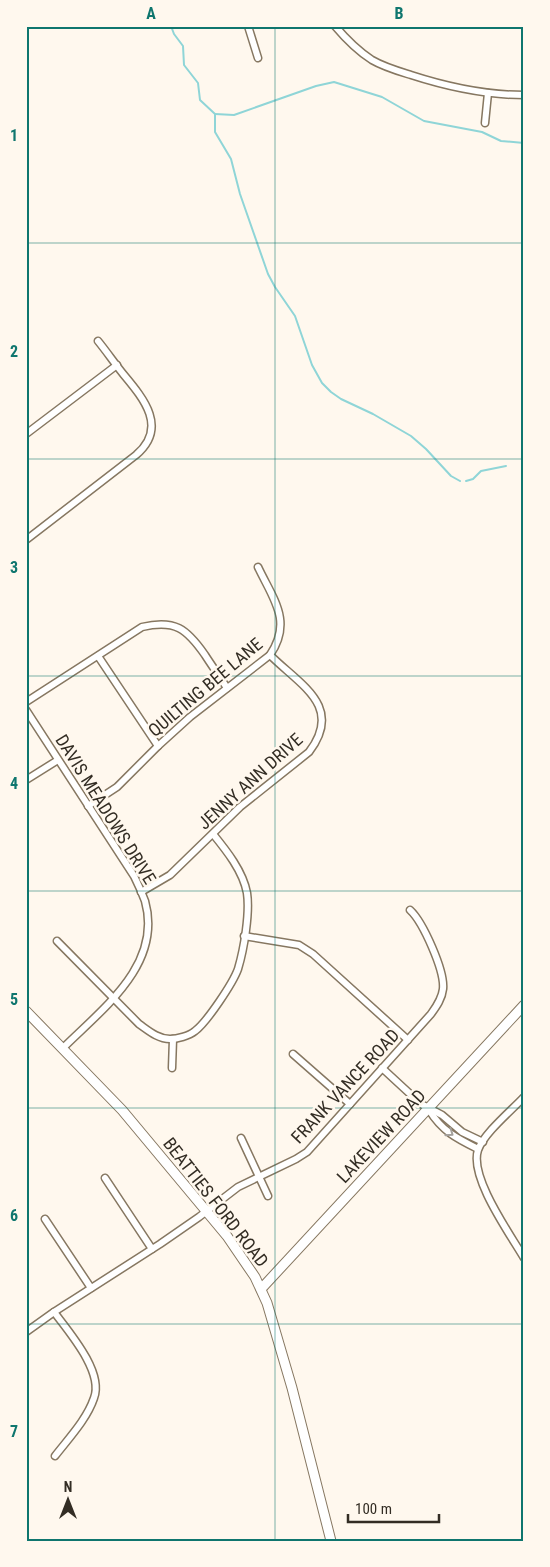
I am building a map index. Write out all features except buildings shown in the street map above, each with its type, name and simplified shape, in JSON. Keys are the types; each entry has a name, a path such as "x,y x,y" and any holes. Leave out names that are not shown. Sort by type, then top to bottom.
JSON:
{"main road":[{"name":"LAKEVIEW ROAD","path":"261,1289 524,1005"},
{"name":"BEATTIES FORD ROAD","path":"26,1011 122,1110 243,1257 261,1289 275,1330 292,1388 330,1541"}],"street":[{"path":"335,26 357,49 383,66 444,86 488,93 524,95"},
{"path":"250,27 258,58"},
{"path":"485,123 488,93"},
{"path":"26,540 136,456 144,446 151,430 149,409 141,395 98,341"},
{"path":"26,434 117,365"},
{"name":"QUILTING BEE LANE","path":"88,806 117,786 190,716 270,655 278,643 282,632 281,619 258,567"},
{"path":"26,702 142,627 156,624 172,625 186,631 227,688"},
{"name":"JENNY ANN DRIVE","path":"141,892 170,875 240,807 309,752 322,733 321,709 316,699 270,655"},
{"path":"98,656 158,746"},
{"name":"DAVIS MEADOWS DRIVE","path":"26,710 134,876 146,903 146,943 142,958 134,974 114,998 63,1048"},
{"path":"26,780 58,760"},
{"path":"57,940 139,1024 154,1035 173,1039 194,1032 206,1021 234,978 238,968 248,911 247,892 240,873 212,834"},
{"name":"FRANK VANCE ROAD","path":"26,1332 207,1212 233,1190 296,1160 307,1152 438,1005 443,989 441,971 422,927 410,910"},
{"path":"244,936 299,945 314,954 408,1040"},
{"path":"172,1068 173,1039"},
{"path":"293,1054 350,1104"},
{"path":"382,1068 428,1108 442,1115 462,1132 483,1142"},
{"path":"523,1099 496,1126 478,1149 477,1168 482,1185 523,1255"},
{"path":"428,1108 436,1122 450,1134 478,1149"},
{"path":"241,1138 268,1196"},
{"path":"105,1178 152,1249"},
{"path":"46,1219 91,1288"},
{"path":"54,1312 88,1361 94,1372 96,1384 95,1396 90,1407 55,1456"}],"waterway":[{"path":"171,26 174,34 183,46 184,65 198,83 200,100 215,114 215,132 231,159 240,194 268,274 295,316 312,365 322,383 341,399 373,414 411,436 451,476 460,481"},
{"path":"215,114 234,115 316,86 334,82 382,97 424,121 482,132 501,141 524,143"},
{"path":"466,481 473,479 481,471 506,466"}]}
